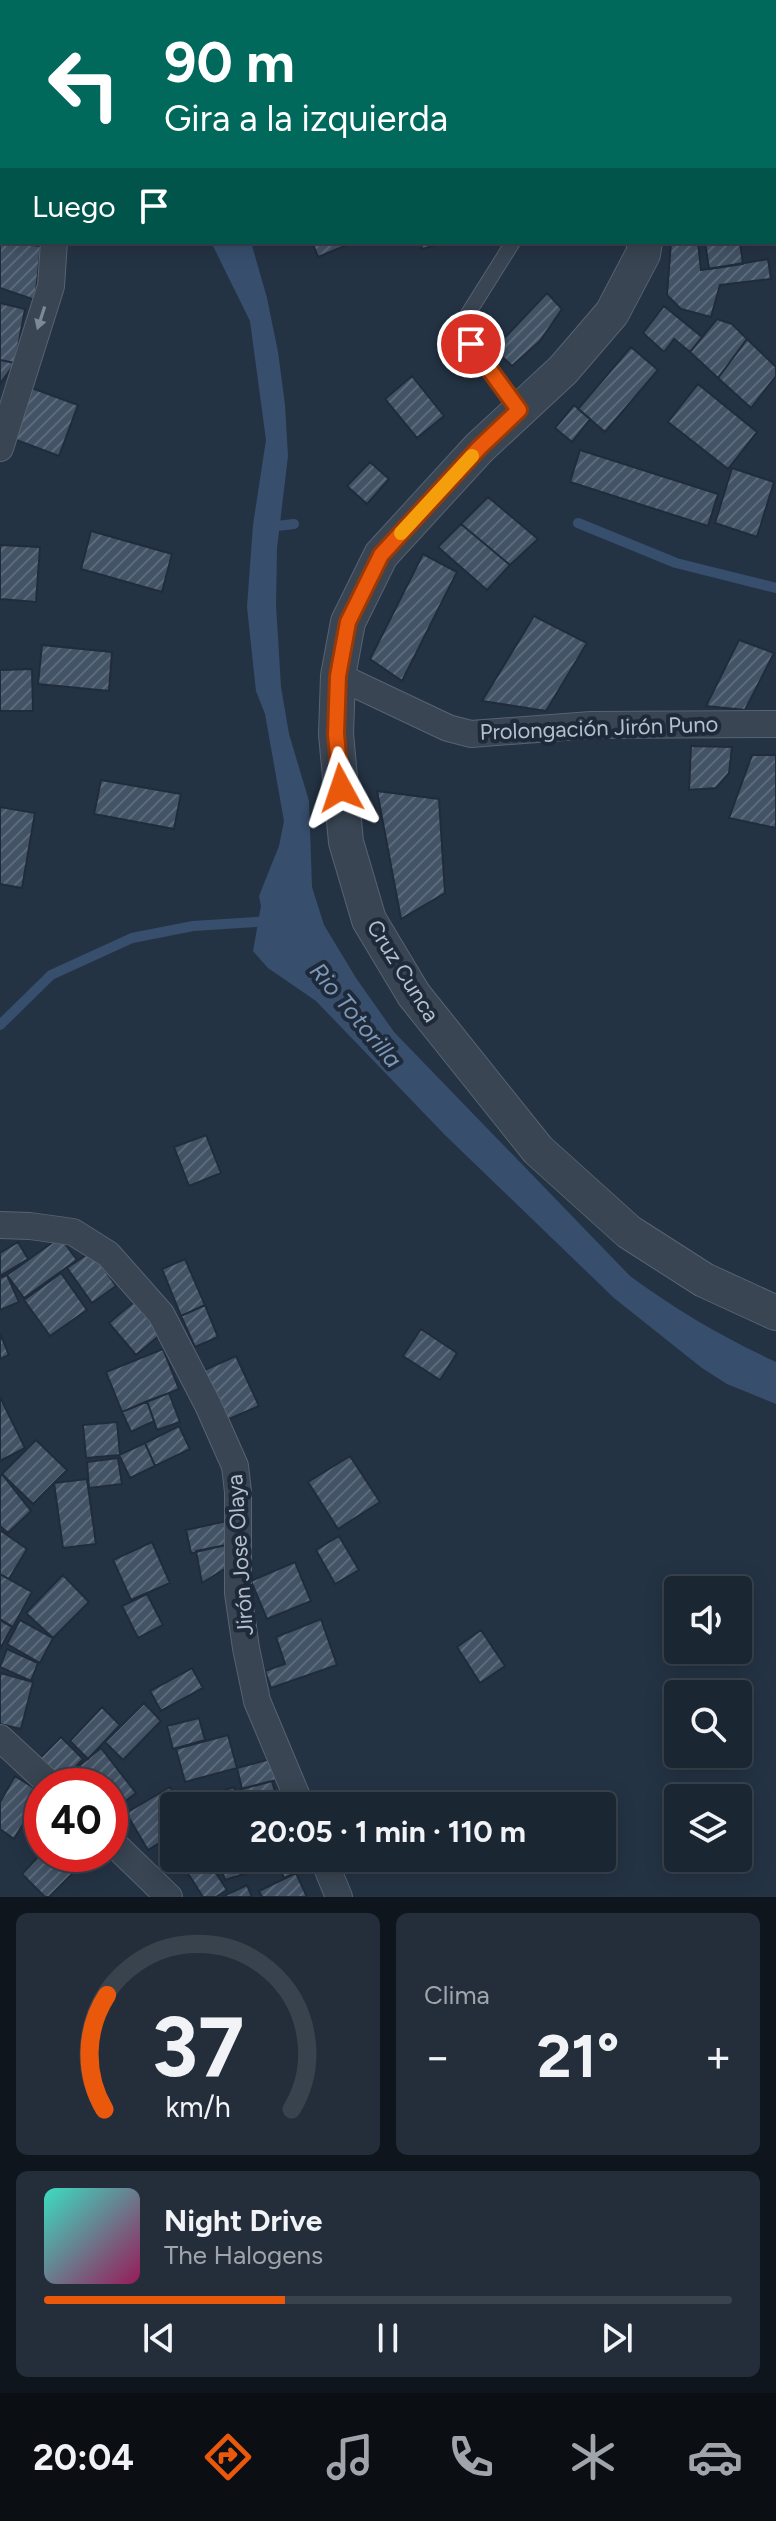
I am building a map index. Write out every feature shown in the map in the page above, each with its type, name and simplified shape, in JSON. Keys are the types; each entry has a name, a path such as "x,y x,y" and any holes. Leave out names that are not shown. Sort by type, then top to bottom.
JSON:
{"street":[{"path":"0,448 51,286 54,244"},
{"name":"Cruz Cunca","path":"645,244 643,254 612,313 563,370 479,448 381,555 348,622 338,676 336,734 346,842 369,920 414,995 538,1150 629,1232 704,1280 775,1319"},
{"name":"Prolongación Jirón Puno","path":"338,676 448,728 471,734 591,725 776,724"},
{"name":"Jirón Jose Olaya","path":"0,1225 73,1232 108,1254 161,1314 208,1405 235,1466 238,1593 246,1648 257,1701 295,1792"},
{"path":"0,1738 32,1768"},
{"path":"128,1857 169,1897"},
{"path":"329,1872 339,1897"}],"lane":[{"path":"512,244 466,317 465,330 471,344 519,410"}],"water":[{"name":"Rio Totorilla","path":"212,244 252,244 278,352 288,456 277,548 276,605 281,687 289,734 309,801 312,887 324,925 394,1032 630,1276 701,1323 776,1362 776,1404 727,1384 702,1368 614,1298 445,1135 316,1001 268,968 253,951 261,906 259,896 279,846 284,821 265,714 256,691 247,607 253,525 266,440 250,321"}],"building":[{"path":"0,244 41,246 35,300 0,288"},
{"path":"313,244 349,244 318,257"},
{"path":"421,244 439,244 422,249"},
{"path":"671,244 698,244 701,270 768,259 771,279 720,285 711,317 681,309 667,295"},
{"path":"705,244 740,244 743,264 709,269"},
{"path":"547,293 562,309 540,341 512,366 494,349"},
{"path":"0,303 25,309 15,363 0,360"},
{"path":"664,306 702,337 690,352 674,339 664,352 643,333"},
{"path":"717,319 732,324 747,339 718,378 690,352"},
{"path":"747,339 776,367 776,376 751,408 718,378"},
{"path":"631,347 658,370 605,432 578,409"},
{"path":"0,360 15,363 0,384"},
{"path":"412,376 444,416 417,438 385,399"},
{"path":"698,384 757,432 728,469 668,422"},
{"path":"29,387 78,405 59,456 11,438"},
{"path":"574,405 590,419 572,442 555,428"},
{"path":"580,450 718,494 708,526 570,482"},
{"path":"370,462 389,479 367,504 347,486"},
{"path":"732,468 774,482 757,537 715,523"},
{"path":"488,497 538,539 510,565 461,524"},
{"path":"461,524 510,565 487,590 438,547"},
{"path":"91,531 172,554 162,592 81,569"},
{"path":"0,545 40,547 36,602 0,599"},
{"path":"423,554 457,572 402,681 370,659"},
{"path":"534,616 587,643 546,711 482,701"},
{"path":"739,640 774,653 745,710 706,706"},
{"path":"42,645 112,652 109,691 38,684"},
{"path":"32,669 33,711 0,711 0,670"},
{"path":"691,746 732,747 729,773 716,788 689,790"},
{"path":"752,755 776,755 776,828 729,818"},
{"path":"101,780 181,794 174,829 94,814"},
{"path":"377,791 439,799 445,893 401,919"},
{"path":"0,807 35,813 22,888 0,884"},
{"path":"206,1135 221,1173 189,1186 174,1147"},
{"path":"60,1237 77,1260 24,1298 7,1275"},
{"path":"18,1242 28,1259 0,1276 0,1253"},
{"path":"92,1251 116,1286 92,1303 67,1268"},
{"path":"185,1259 205,1305 181,1316 162,1269"},
{"path":"61,1273 87,1310 50,1336 24,1300"},
{"path":"7,1275 19,1302 0,1310 0,1278"},
{"path":"134,1302 161,1334 136,1355 109,1323"},
{"path":"205,1305 218,1337 195,1347 181,1316"},
{"path":"421,1329 457,1353 440,1380 403,1356"},
{"path":"0,1333 9,1355 0,1359"},
{"path":"163,1349 179,1389 122,1412 106,1372"},
{"path":"236,1356 259,1406 222,1422 200,1372"},
{"path":"169,1393 180,1422 157,1430 147,1401"},
{"path":"0,1397 25,1448 0,1461"},
{"path":"147,1401 154,1421 131,1432 122,1412"},
{"path":"117,1422 120,1455 86,1458 83,1425"},
{"path":"179,1426 190,1449 155,1466 145,1443"},
{"path":"36,1440 67,1470 33,1504 2,1474"},
{"path":"145,1443 155,1466 130,1478 119,1455"},
{"path":"350,1456 380,1502 338,1529 308,1482"},
{"path":"118,1458 122,1484 89,1488 87,1462"},
{"path":"2,1474 31,1511 8,1533 0,1526"},
{"path":"87,1479 96,1544 63,1548 54,1483"},
{"path":"227,1521 231,1544 191,1553 186,1530"},
{"path":"0,1530 27,1549 9,1579 0,1574"},
{"path":"339,1536 359,1570 335,1584 316,1550"},
{"path":"152,1542 170,1583 131,1600 113,1560"},
{"path":"231,1544 231,1565 202,1583 196,1551"},
{"path":"295,1562 311,1601 267,1619 251,1581"},
{"path":"0,1574 32,1592 13,1627 0,1619"},
{"path":"63,1575 89,1602 53,1638 26,1613"},
{"path":"147,1594 163,1625 138,1638 122,1606"},
{"path":"321,1619 337,1665 271,1688 265,1671 285,1664 276,1637"},
{"path":"0,1620 12,1627 0,1649"},
{"path":"20,1620 53,1638 40,1663 7,1644"},
{"path":"481,1630 505,1666 480,1683 457,1647"},
{"path":"7,1649 38,1663 31,1681 0,1667"},
{"path":"192,1668 203,1688 161,1711 150,1691"},
{"path":"0,1673 33,1682 21,1729 0,1724"},
{"path":"144,1703 161,1721 123,1760 105,1742"},
{"path":"102,1707 120,1725 88,1759 70,1741"},
{"path":"199,1718 205,1740 173,1749 167,1726"},
{"path":"228,1735 237,1768 185,1782 176,1749"},
{"path":"61,1737 83,1759 74,1768 50,1768 40,1758"},
{"path":"101,1748 117,1768 76,1768"},
{"path":"278,1757 284,1778 242,1789 237,1768"},
{"path":"15,1776 24,1782 24,1823 14,1839 0,1829 0,1802"},
{"path":"272,1781 275,1792 242,1792 241,1789"},
{"path":"128,1783 136,1793 128,1799"},
{"path":"234,1787 236,1792 219,1792"},
{"path":"160,1793 160,1843 148,1850 128,1812"},
{"path":"74,1872 49,1897 45,1897 22,1874"},
{"path":"187,1872 215,1872 227,1890 216,1897 203,1897"},
{"path":"222,1872 247,1872 247,1873 225,1880"},
{"path":"282,1872 298,1872 284,1878"},
{"path":"296,1873 307,1897 262,1897 259,1891"},
{"path":"247,1885 252,1897 222,1897"}],"waterway":[{"path":"578,523 676,563 776,588"},
{"path":"268,527 294,524"},
{"path":"0,1025 51,975 132,938 193,926 271,921"}],"slow traffic":[{"path":"401,533 472,456"}],"route":[{"path":"341,788 336,734 338,676 348,622 381,555 479,448 519,410 471,344"}]}
